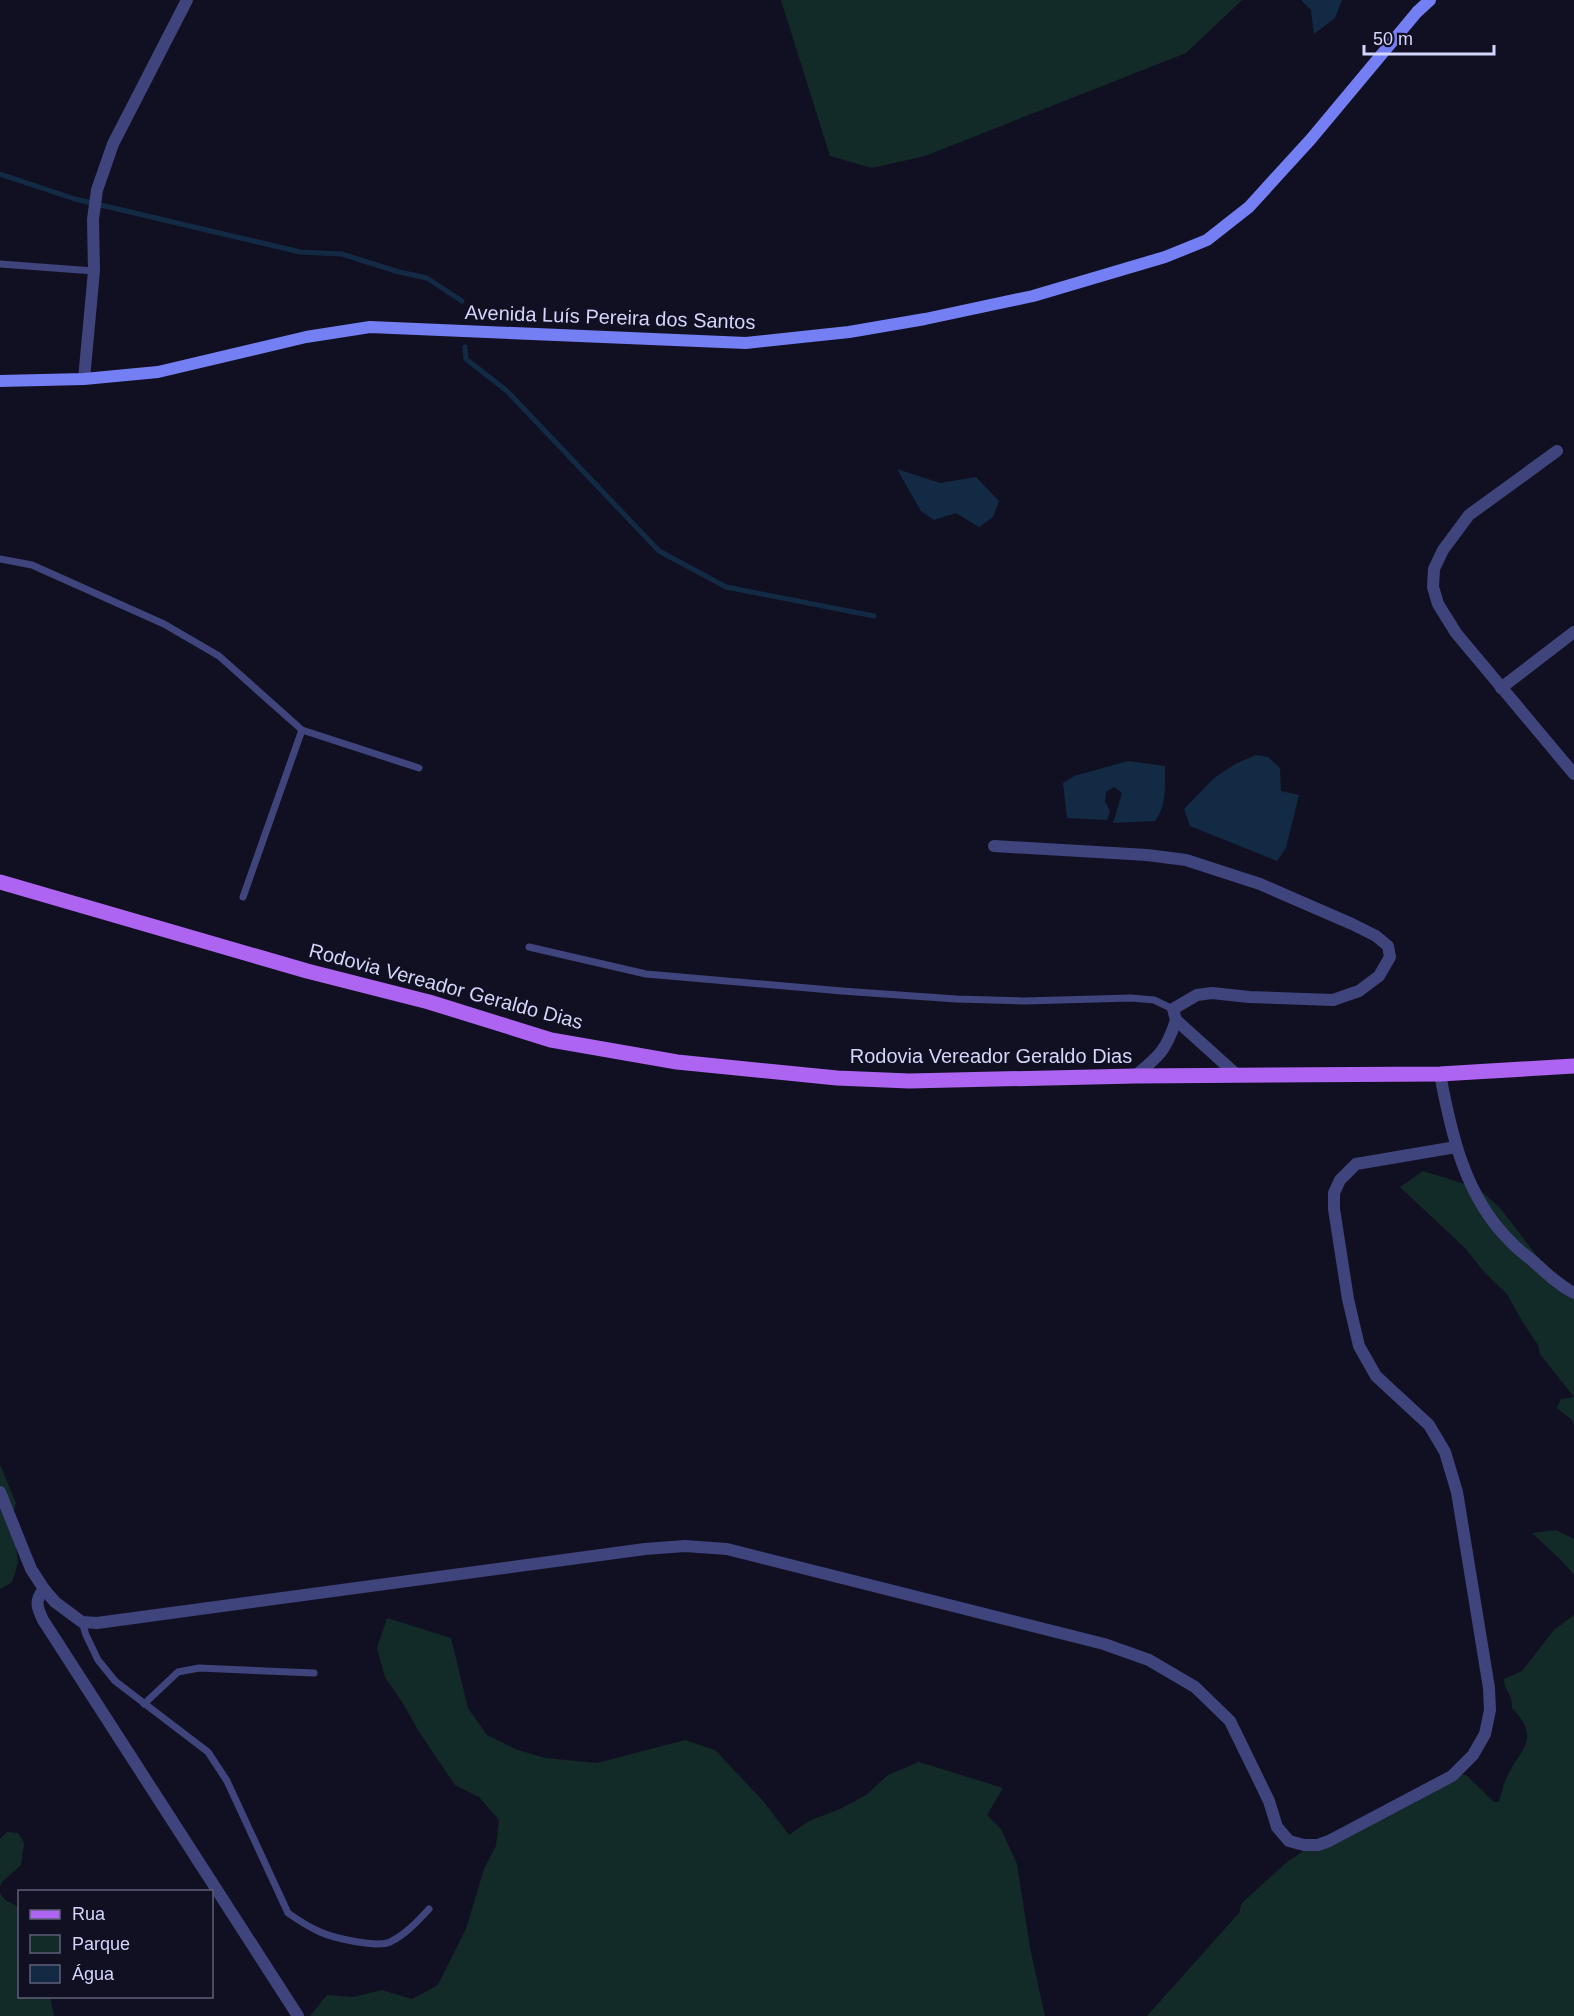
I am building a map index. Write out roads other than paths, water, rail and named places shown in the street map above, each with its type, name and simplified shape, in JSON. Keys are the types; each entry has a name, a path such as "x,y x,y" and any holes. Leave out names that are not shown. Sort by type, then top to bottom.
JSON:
{"main road":[{"name":"Rodovia Vereador Geraldo Dias","path":"0,882 307,971 429,1002 551,1040 666,1060 837,1078 909,1081 1135,1076 1440,1074 1574,1066"}],"street":[{"path":"84,380 94,271 93,219 97,190 113,144 187,0"},
{"name":"Avenida Luís Pereira dos Santos","path":"0,381 84,380 158,372 306,337 370,327 746,343 849,332 1034,296 1138,266 1208,240 1249,207 1296,156 1417,12 1430,0"},
{"path":"1557,451 1469,515 1443,550 1434,569 1433,587 1438,604 1456,633 1574,774"},
{"path":"1501,688 1574,632"},
{"path":"993,846 1147,855 1186,860 1260,884 1352,924 1376,936 1388,946 1390,951 1385,967 1379,976 1359,991 1333,1000 1249,997 1212,993 1197,995 1175,1015 1171,1035 1162,1053 1135,1076"},
{"path":"1175,1015 1238,1075"},
{"path":"1440,1074 1456,1147 1472,1188 1489,1216 1509,1240 1561,1286 1574,1293"},
{"path":"0,1492 31,1569 55,1602 82,1622 97,1623 645,1549 685,1546 726,1549 1104,1644 1149,1660 1195,1687 1230,1721 1269,1801 1277,1827 1289,1841 1304,1845 1318,1845 1452,1776 1473,1755 1485,1734 1490,1710 1490,1688 1457,1492 1445,1452 1429,1425 1376,1376 1359,1346 1348,1299 1334,1209 1334,1193 1341,1180 1356,1164 1456,1147"},
{"path":"44,1589 36,1603 43,1620 298,2016"}],"lane":[{"path":"0,264 94,271"},
{"path":"0,559 32,565 164,624 219,656 302,730 419,768"},
{"path":"243,897 302,730"},
{"path":"529,947 646,975 956,999 1024,1001 1131,998 1154,1000 1175,1015"},
{"path":"82,1622 98,1660 115,1681 208,1752 227,1781 288,1913 323,1934 372,1944 388,1943 411,1928 429,1909"},
{"path":"144,1704 178,1672 199,1668 314,1673"}],"water":[{"path":"1301,0 1342,0 1335,18 1314,34 1311,10"},
{"path":"897,469 940,483 976,477 999,501 993,517 979,527 956,513 934,520 921,511"},
{"path":"1256,755 1268,757 1280,768 1281,791 1299,795 1286,848 1277,861 1190,826 1184,809 1214,778 1235,764"},
{"path":"1128,761 1165,766 1162,808 1155,821 1113,823 1122,793 1114,787 1106,792 1105,801 1110,811 1107,820 1067,818 1063,783 1074,776"}],"waterway":[{"path":"0,174 75,199 300,252 342,254 399,272 427,278 462,301"},
{"path":"465,347 466,359 507,391 659,551 726,587 874,616"}]}
